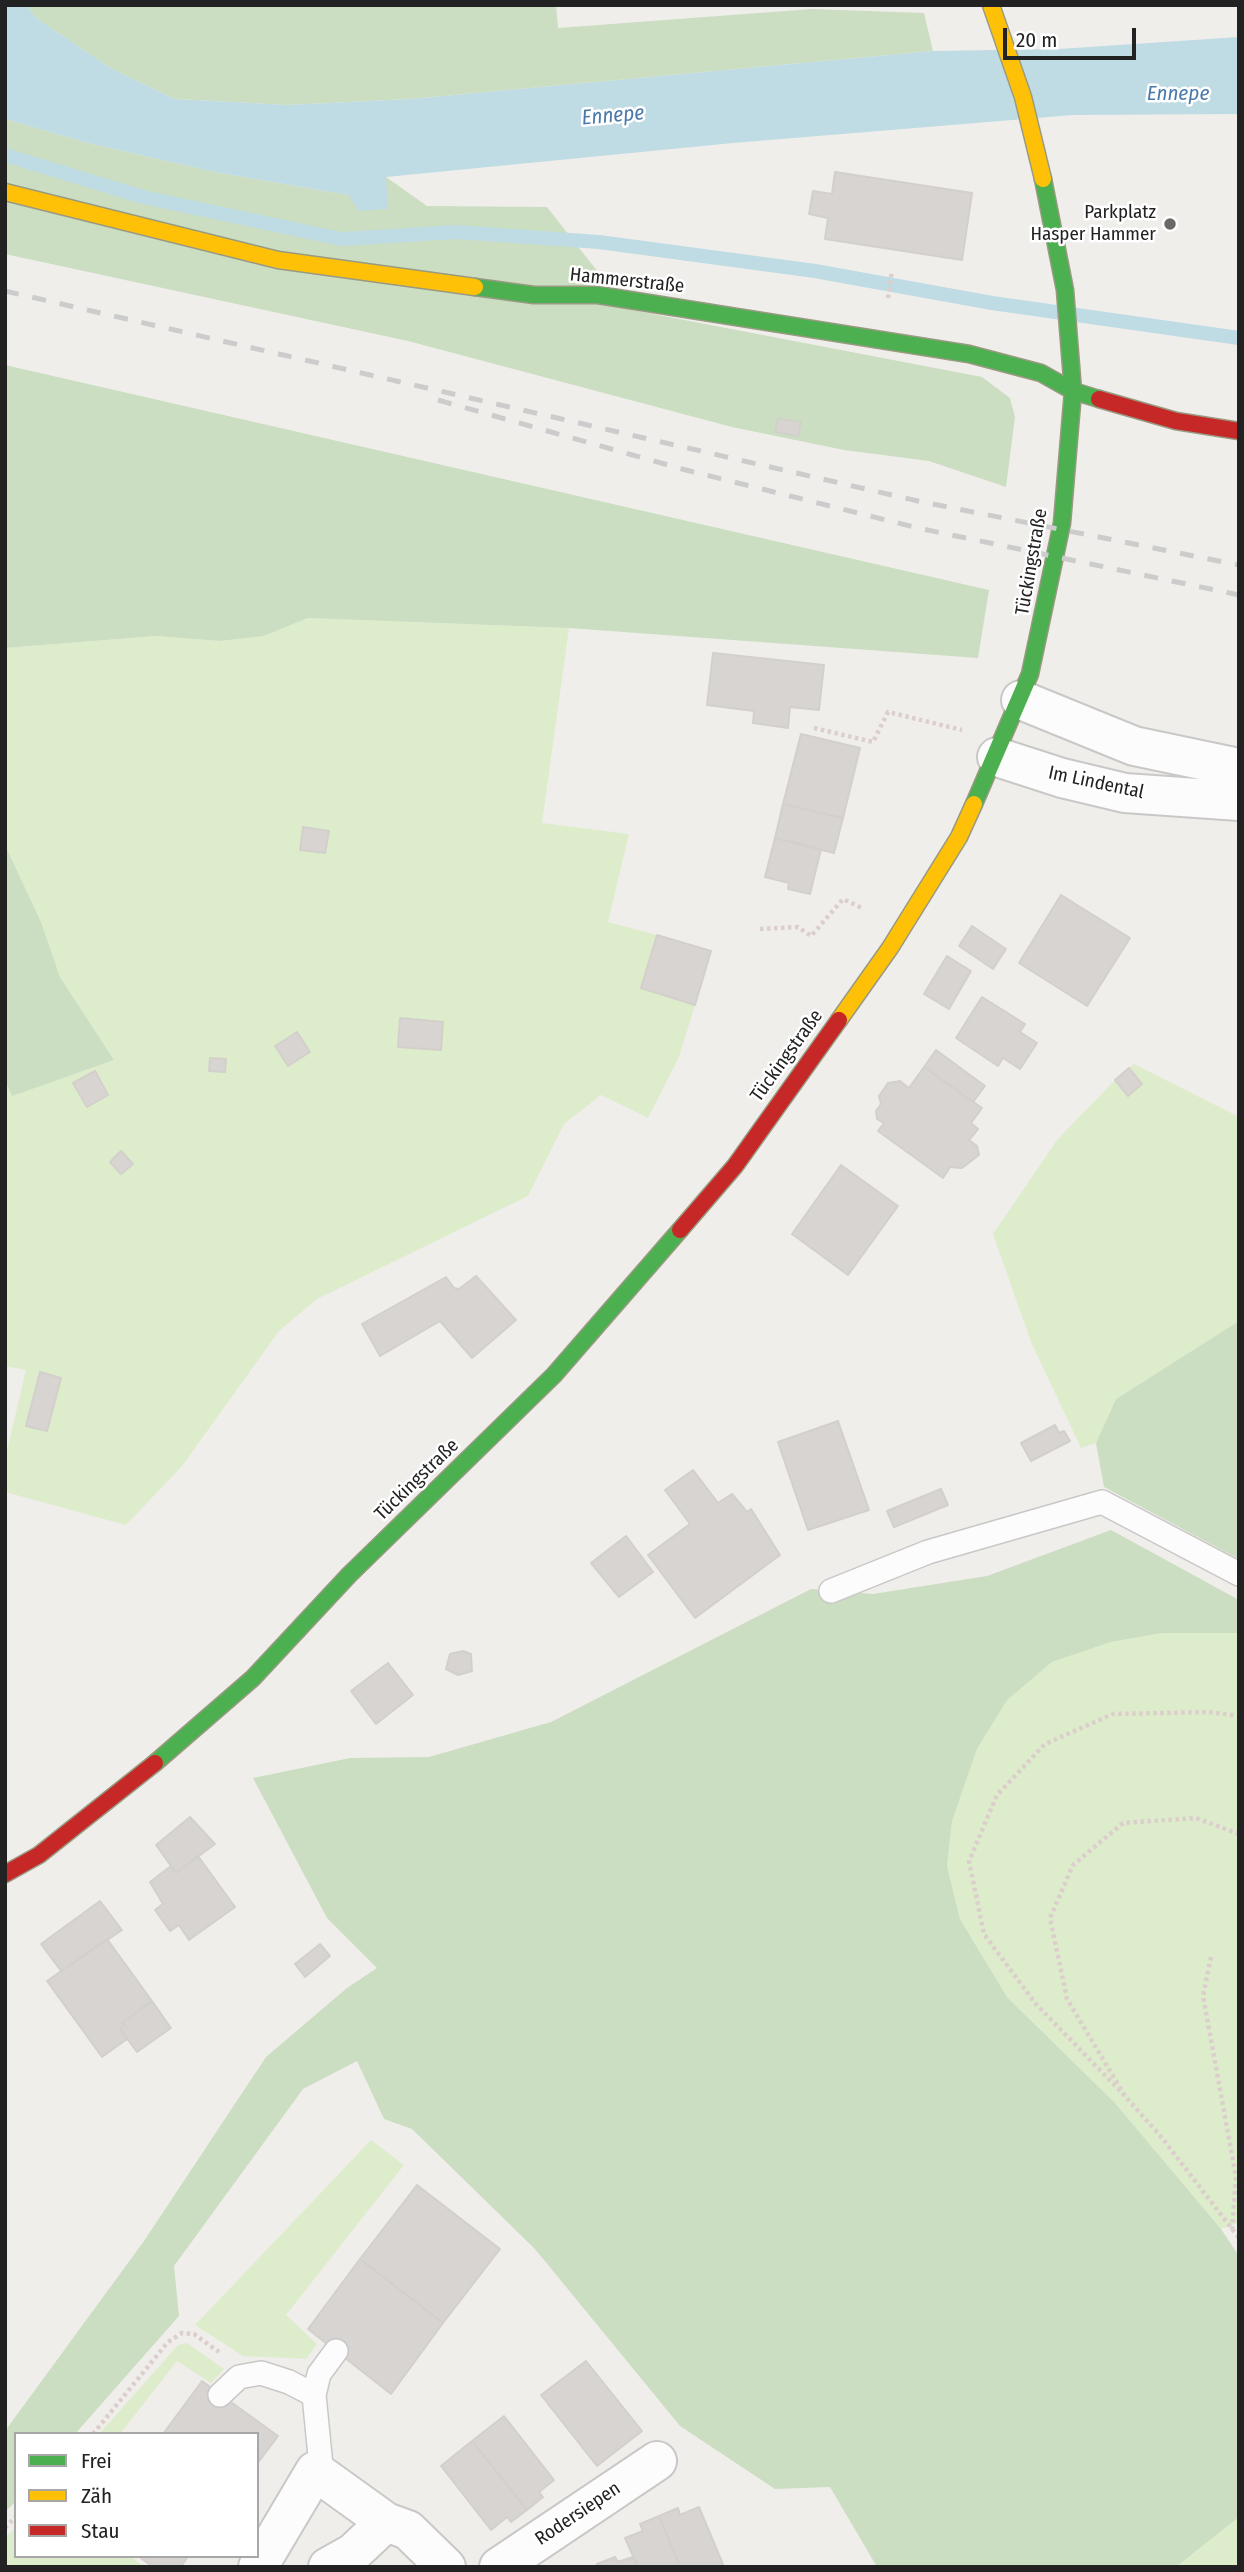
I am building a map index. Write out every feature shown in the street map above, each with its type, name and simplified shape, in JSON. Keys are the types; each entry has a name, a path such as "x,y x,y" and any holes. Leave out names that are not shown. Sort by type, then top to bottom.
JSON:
{"street":[{"name":"Tückingstraße","path":"5,1874 39,1855 112,1799 253,1678 349,1575 554,1375 735,1166 903,926 959,837 1021,700 1043,621 1062,523 1073,391 1065,290 1050,209 1023,97 991,5"},
{"name":"Hammerstraße","path":"5,192 278,260 534,295 598,295 970,354 1041,373 1073,391 1176,421 1239,431"},
{"path":"1021,700 1134,746 1239,768"},
{"name":"Im Lindental","path":"997,757 1062,778 1125,793 1239,801"},
{"name":"Rodersiepen","path":"499,2567 657,2461"},
{"path":"258,2567 315,2471 386,2522 408,2530 446,2567"},
{"path":"328,2567 353,2553 386,2522"}],"lane":[{"path":"831,1591 928,1552 1102,1502 1239,1574"},
{"path":"322,2476 314,2395 319,2374 336,2351"},
{"path":"220,2395 239,2377 261,2374 289,2382 314,2395"}],"path":[{"path":"814,728 873,742 888,712 948,726"},
{"path":"760,929 798,927 811,936 843,899 903,926"},
{"path":"1239,1716 1209,1712 1113,1714 1045,1744 997,1795 968,1861 984,1934 1035,2003 1162,2137 1239,2238"},
{"path":"1125,2096 1067,1999 1051,1917 1073,1865 1123,1823 1196,1818 1239,1834"},
{"path":"1211,1957 1203,1996 1236,2177 1232,2232"},
{"path":"95,2432 168,2342 182,2333 194,2334 250,2375"}],"green space":[{"path":"27,5 556,5 558,28 812,9 924,13 933,51 411,99 287,105 175,99 112,69 36,18"},
{"path":"5,119 88,143 215,172 348,195 386,177 427,206 547,207 627,309 982,377 1010,398 1015,417 1006,487 929,461 844,450 732,427 408,341 5,254"},
{"path":"5,365 989,590 978,658 569,628 308,618 264,636 220,641 156,636 5,648"},
{"path":"308,618 569,628 542,823 629,834 608,922 657,935 641,988 695,1005 679,1057 648,1118 601,1095 564,1124 528,1196 317,1299 279,1331 182,1466 126,1525 5,1492 5,1459 26,1370 5,1366 5,1080 12,1095 114,1060 60,977 41,922 5,845 5,648 156,636 220,641 264,636"},
{"path":"5,845 41,922 60,977 114,1060 12,1096 5,1080"},
{"path":"1134,1064 1239,1117 1239,1321 1116,1399 1096,1443 1081,1448 1031,1342 993,1234 1057,1140 1115,1080 1128,1095 1142,1084 1129,1068"},
{"path":"1239,1321 1239,1559 1104,1487 1096,1443 1116,1399"},
{"path":"1111,1530 1239,1600 1239,1633 1162,1633 1111,1642 1052,1662 1007,1700 977,1749 952,1821 947,1866 960,1919 1007,1997 1115,2103 1221,2229 1239,2256 1239,2517 1176,2567 877,2567 830,2487 775,2489 680,2426 535,2249 412,2129 384,2119 357,2061 303,2089 174,2266 179,2316 77,2432 14,2432 14,2503 5,2512 5,2431 144,2241 266,2057 347,1988 377,1968 327,1918 253,1778 350,1758 429,1757 551,1722 811,1589 873,1594 987,1576"},
{"path":"1162,1633 1239,1633 1239,2223 1221,2229 1115,2103 1007,1997 960,1919 947,1866 952,1821 977,1749 1006,1700 1052,1662 1111,1642"},
{"path":"371,2140 404,2165 286,2315 317,2344 306,2359 243,2356 195,2325"},
{"path":"187,2343 224,2369 211,2383 177,2361 122,2432 101,2432 178,2345"},
{"path":"1239,2517 1239,2567 1176,2567"},
{"path":"14,2529 14,2558 133,2558 144,2567 5,2567 5,2538"}],"water":[{"name":"Ennepe","path":"5,5 27,5 36,18 112,69 175,99 287,105 411,99 933,51 1059,49 1239,37 1239,114 1073,115 733,143 386,177 388,209 359,211 348,195 215,172 88,143 5,119"}],"building":[{"path":"835,172 972,193 962,260 825,239 828,218 809,214 813,191 832,194"},
{"path":"778,419 801,422 798,436 775,432"},
{"path":"713,653 824,665 819,710 790,707 788,728 753,723 754,711 707,705"},
{"path":"801,734 860,748 843,818 783,804"},
{"path":"783,804 843,818 834,853 775,838"},
{"path":"303,827 329,831 325,853 300,850"},
{"path":"775,838 821,849 810,894 788,889 789,883 765,877"},
{"path":"1061,895 1130,938 1087,1006 1019,963"},
{"path":"972,926 1006,949 993,969 959,946"},
{"path":"657,935 711,951 695,1005 641,988"},
{"path":"947,956 971,971 949,1009 924,994"},
{"path":"982,997 1025,1024 1020,1032 1037,1043 1020,1069 1003,1058 998,1066 956,1038"},
{"path":"400,1018 443,1022 441,1050 398,1047"},
{"path":"297,1032 310,1052 288,1066 275,1046"},
{"path":"936,1050 985,1086 973,1102 924,1067"},
{"path":"210,1058 226,1059 225,1072 209,1071"},
{"path":"924,1067 982,1108 971,1123 978,1129 969,1140 977,1146 979,1155 962,1168 950,1167 943,1178 878,1131 884,1123 877,1119 876,1111 881,1104 879,1096 888,1083 900,1081 909,1088"},
{"path":"1129,1068 1142,1084 1128,1096 1115,1080"},
{"path":"95,1071 108,1095 87,1107 73,1083"},
{"path":"121,1151 133,1164 121,1174 110,1162"},
{"path":"841,1165 898,1206 848,1275 792,1234"},
{"path":"476,1276 516,1320 472,1358 440,1321 380,1356 362,1324 446,1277 454,1288 459,1289"},
{"path":"40,1372 61,1378 47,1431 26,1426"},
{"path":"838,1421 869,1510 808,1530 778,1442"},
{"path":"1055,1425 1059,1433 1064,1431 1070,1441 1031,1461 1021,1443"},
{"path":"693,1470 718,1503 732,1494 747,1512 751,1509 780,1555 695,1618 648,1555 690,1524 665,1490"},
{"path":"941,1489 948,1505 894,1527 887,1511"},
{"path":"626,1536 653,1572 619,1597 591,1563"},
{"path":"463,1651 471,1654 472,1671 458,1675 446,1669 450,1654"},
{"path":"388,1663 413,1695 376,1724 351,1691"},
{"path":"190,1817 215,1844 176,1873 156,1845"},
{"path":"198,1856 235,1907 189,1940 179,1925 170,1931 155,1910 163,1904 150,1882 171,1866 176,1873"},
{"path":"100,1901 122,1930 61,1971 41,1944"},
{"path":"107,1939 152,2001 122,2023 125,2025 120,2029 127,2039 102,2057 47,1981"},
{"path":"320,1944 330,1956 305,1977 295,1964"},
{"path":"152,2001 171,2028 137,2052 120,2029 125,2025 122,2023"},
{"path":"417,2185 500,2249 443,2323 360,2259"},
{"path":"360,2259 443,2323 391,2394 308,2329"},
{"path":"586,2361 642,2431 597,2466 541,2395"},
{"path":"202,2381 278,2436 259,2461 259,2432 164,2432"},
{"path":"504,2416 554,2480 539,2492 543,2497 527,2510 472,2441"},
{"path":"472,2441 527,2510 511,2522 507,2517 491,2530 441,2466"},
{"path":"699,2507 724,2567 680,2567 659,2516 678,2508 680,2515"},
{"path":"659,2516 680,2567 638,2567 625,2538 643,2531 640,2524"},
{"path":"615,2557 618,2562 633,2557 638,2567 598,2567 597,2564"},
{"path":"141,2558 187,2558 181,2567 153,2567"}],"waterway":[{"path":"5,155 143,197 341,239 456,232 599,242 815,271 992,303 1239,338"}],"railway":[{"path":"5,291 918,501 1239,565"},
{"path":"438,400 682,469 918,528 1239,595"}],"traffic: fast":[{"path":"974,804 1030,674 1062,523 1073,391 1065,290 1043,179"},
{"path":"475,287 534,295 598,295 969,354 1041,373 1073,391 1099,399"},
{"path":"155,1763 253,1678 349,1575 554,1375 680,1230"}],"traffic: slow":[{"path":"991,5 1023,97 1043,179"},
{"path":"5,192 278,260 475,287"},
{"path":"839,1020 890,948 959,837 974,804"}],"traffic: jam":[{"path":"1099,399 1176,421 1239,431"},
{"path":"680,1230 735,1166 839,1020"},
{"path":"5,1874 39,1855 155,1763"}],"place":[{"name":"Parkplatz Hasper Hammer","path":"1170,224"}]}
